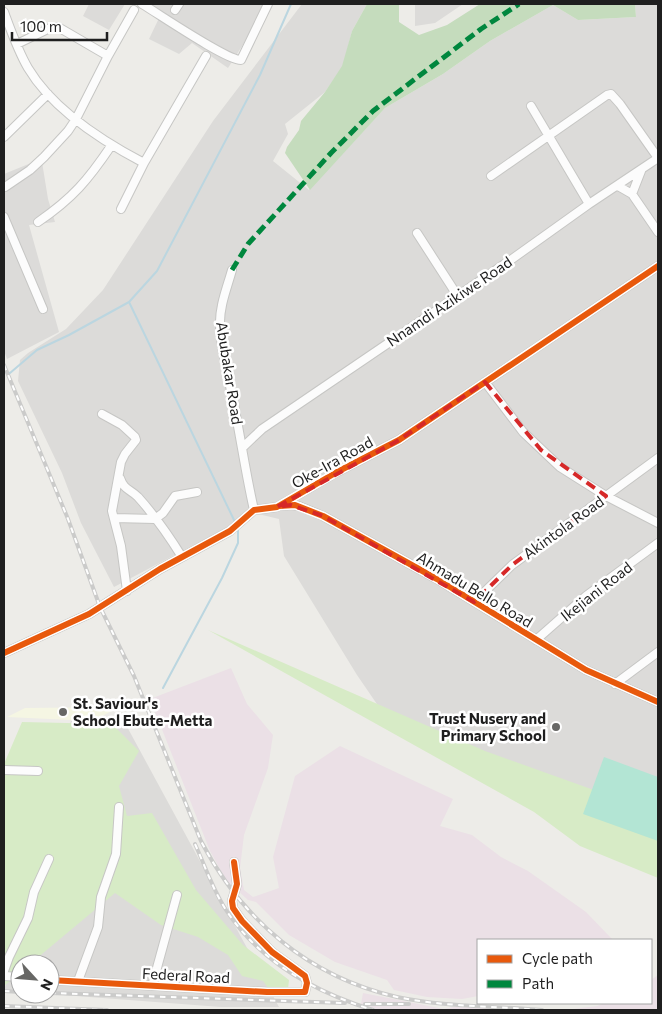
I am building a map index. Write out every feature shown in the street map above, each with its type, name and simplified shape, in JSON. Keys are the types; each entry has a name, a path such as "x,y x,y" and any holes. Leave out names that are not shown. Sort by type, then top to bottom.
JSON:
{"street":[{"path":"142,4 237,60 243,58 268,4"},
{"path":"5,187 30,170 68,131 76,120 108,56 134,10"},
{"path":"4,12 28,68 48,94 76,120 111,146 144,163"},
{"path":"17,44 52,27 58,27 108,56"},
{"path":"121,209 144,163 206,56"},
{"path":"4,137 48,94"},
{"path":"491,176 607,95 613,94 658,158"},
{"path":"531,106 589,204"},
{"path":"38,222 80,188 111,146"},
{"name":"Nnamdi Azikiwe Road","path":"242,447 262,429 658,158"},
{"path":"632,194 642,170"},
{"path":"618,186 632,194 658,232"},
{"path":"4,217 44,309"},
{"path":"417,233 457,295"},
{"name":"Oke-Ira Road","path":"254,510 277,507 337,472 399,440 658,266"},
{"name":"Abubakar Road","path":"232,270 222,306 220,326 242,447"},
{"path":"485,382 523,432 560,467 606,496 658,523"},
{"path":"102,414 122,425 136,440 121,462 114,499 114,518 127,591"},
{"path":"4,653 89,614 160,569 230,530 243,520 254,510 242,447"},
{"name":"Akintola Road","path":"474,602 512,565 658,458"},
{"path":"119,476 123,486 136,495 165,530 182,557"},
{"path":"114,518 155,519 163,513 176,496 197,492"},
{"name":"Ahmadu Bello Road","path":"277,507 295,505 323,516 437,579 586,670 658,702"},
{"name":"Ikejiani Road","path":"536,640 586,596 658,543"},
{"path":"615,684 658,652"},
{"path":"4,770 38,772"},
{"path":"78,982 98,927 101,897 116,854 119,807"},
{"path":"4,970 28,918 34,892 49,859"},
{"name":"Federal Road","path":"60,981 267,992 305,992 307,983 305,976 272,952 242,921 233,908 232,901 237,884 234,862"},
{"path":"152,986 177,895"}],"highlighted area":[{"path":"485,382 541,450 606,496 512,565 474,602 323,516 291,505 277,507 399,440"}],"shaded area":[{"path":"89,4 125,4 109,30 83,16"},
{"path":"144,4 269,4 228,68 192,43 179,54 149,39 161,14"},
{"path":"302,4 367,4 352,31 343,66 325,92 285,124 288,134 273,161 309,190 385,108 443,74 490,41 553,5 578,20 636,17 635,4 658,4 658,836 381,710 357,675 284,556 279,519 254,513 114,587 81,523 62,473 18,381 20,360 66,329 103,290 213,121"},
{"path":"415,4 463,4 435,23 415,26"},
{"path":"36,161 42,162 48,199 55,222 29,225 59,332 7,359 4,351 4,174"},
{"path":"231,668 247,704 273,735 268,768 244,835 240,868 244,890 253,897 279,888 273,857 295,776 340,746 453,799 440,826 472,835 501,857 528,871 586,912 612,939 477,939 477,996 462,999 427,997 394,990 387,980 335,962 289,935 256,902 248,900 226,880 210,851 150,699"},
{"name":"St. Saviour's School Ebute-Metta","path":"119,707 93,721 7,717 25,708"},
{"path":"71,721 125,723 279,1007 221,1007 60,995 60,954 12,954 50,789"},
{"path":"10,965 10,991 4,991"},
{"path":"658,975 658,1010 565,1010 602,1004 652,1004 652,979"},
{"path":"363,993 444,1009 463,1005 565,1010 360,1010"}],"green space":[{"path":"367,4 399,4 399,22 419,35 447,25 480,4 635,4 636,17 578,20 553,5 490,41 443,74 385,108 310,190 285,153 299,130 301,121 325,92 342,66 352,31"},
{"path":"208,630 485,751 658,813 658,878 580,846 534,812"},
{"path":"22,722 112,724 139,751 119,786 127,816 152,813 196,890 243,945 289,980 288,989 274,996 263,981 242,976 228,955 198,937 161,925 115,893 42,954 10,954 10,981 4,986 4,965 7,960 4,958 4,764"},
{"path":"604,757 658,777 658,841 583,814"}],"waterway":[{"path":"4,372 10,373 37,350 69,335 129,302 157,271 260,75 291,4"},
{"path":"129,302 235,522"},
{"path":"163,688 222,578 238,543 238,527"}],"railway":[{"path":"4,365 68,519 100,607 134,676 201,841 218,870 237,896 258,920 281,941 307,960 365,988 397,997 433,1003 542,1010"},
{"path":"195,844 221,902 255,945 290,973 330,994 373,1010"},
{"path":"4,991 10,991"},
{"path":"60,993 345,1003"},
{"path":"365,1004 409,1004"},
{"path":"4,1006 107,1010"}],"marked path":[{"path":"232,270 248,244 331,153 373,111 481,29 519,4"}],"cycle path":[{"path":"4,653 89,614 160,569 230,531 254,510 277,507 337,472 399,440 658,266"},
{"path":"279,506 295,505 323,516 437,579 586,670 658,702"},
{"path":"60,981 267,992 305,992 307,983 305,976 272,952 242,921 233,908 232,901 237,884 234,862"}],"place":[{"name":"St. Saviour's School Ebute-Metta","path":"63,712"},
{"name":"Trust Nusery and Primary School","path":"556,727"}]}
